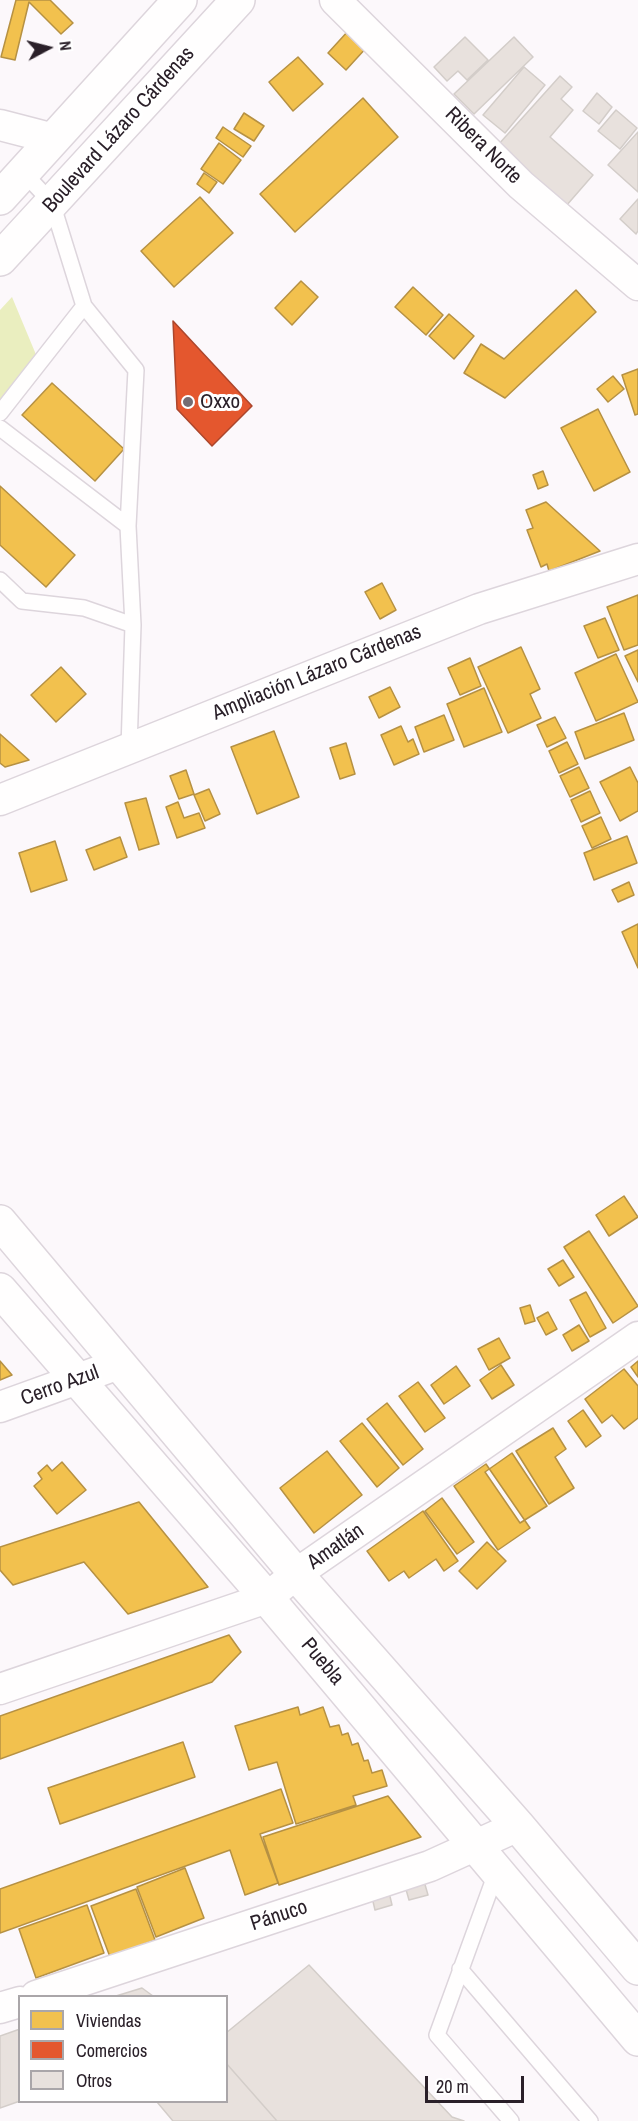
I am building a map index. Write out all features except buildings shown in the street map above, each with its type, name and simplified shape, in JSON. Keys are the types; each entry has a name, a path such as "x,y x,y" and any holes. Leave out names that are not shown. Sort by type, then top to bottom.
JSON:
{"main road":[{"name":"Boulevard Lázaro Cárdenas","path":"0,198 180,0"},
{"name":"Boulevard Lázaro Cárdenas","path":"0,259 238,0"},
{"name":"Puebla","path":"0,1222 296,1574 518,1826 638,1968"},
{"name":"Puebla","path":"0,1290 267,1598 476,1844 496,1873 551,1932 638,2039"},
{"path":"551,1932 588,1908"}],"street":[{"name":"Ribera Norte","path":"335,0 521,185 638,285"},
{"path":"0,125 54,139"},
{"name":"Ampliación Lázaro Cárdenas","path":"0,800 479,609 638,559"},
{"name":"Amatlán","path":"0,1689 267,1598 296,1574 638,1337"},
{"name":"Cerro Azul","path":"0,1407 119,1364"},
{"name":"Pánuco","path":"39,1995 430,1866 518,1826"},
{"path":"0,2008 18,2003"}],"lane":[{"path":"23,172 52,203 84,306 136,370 128,526 133,625 129,748"},
{"path":"0,413 84,306"},
{"path":"0,428 128,526"},
{"path":"0,580 22,601 84,608 133,625"},
{"path":"496,1873 437,2035 511,2121"},
{"path":"460,1969 590,2121"}],"green space":[{"path":"12,297 37,357 0,402 0,310"}],"place":[{"name":"Oxxo","path":"188,402"}]}
